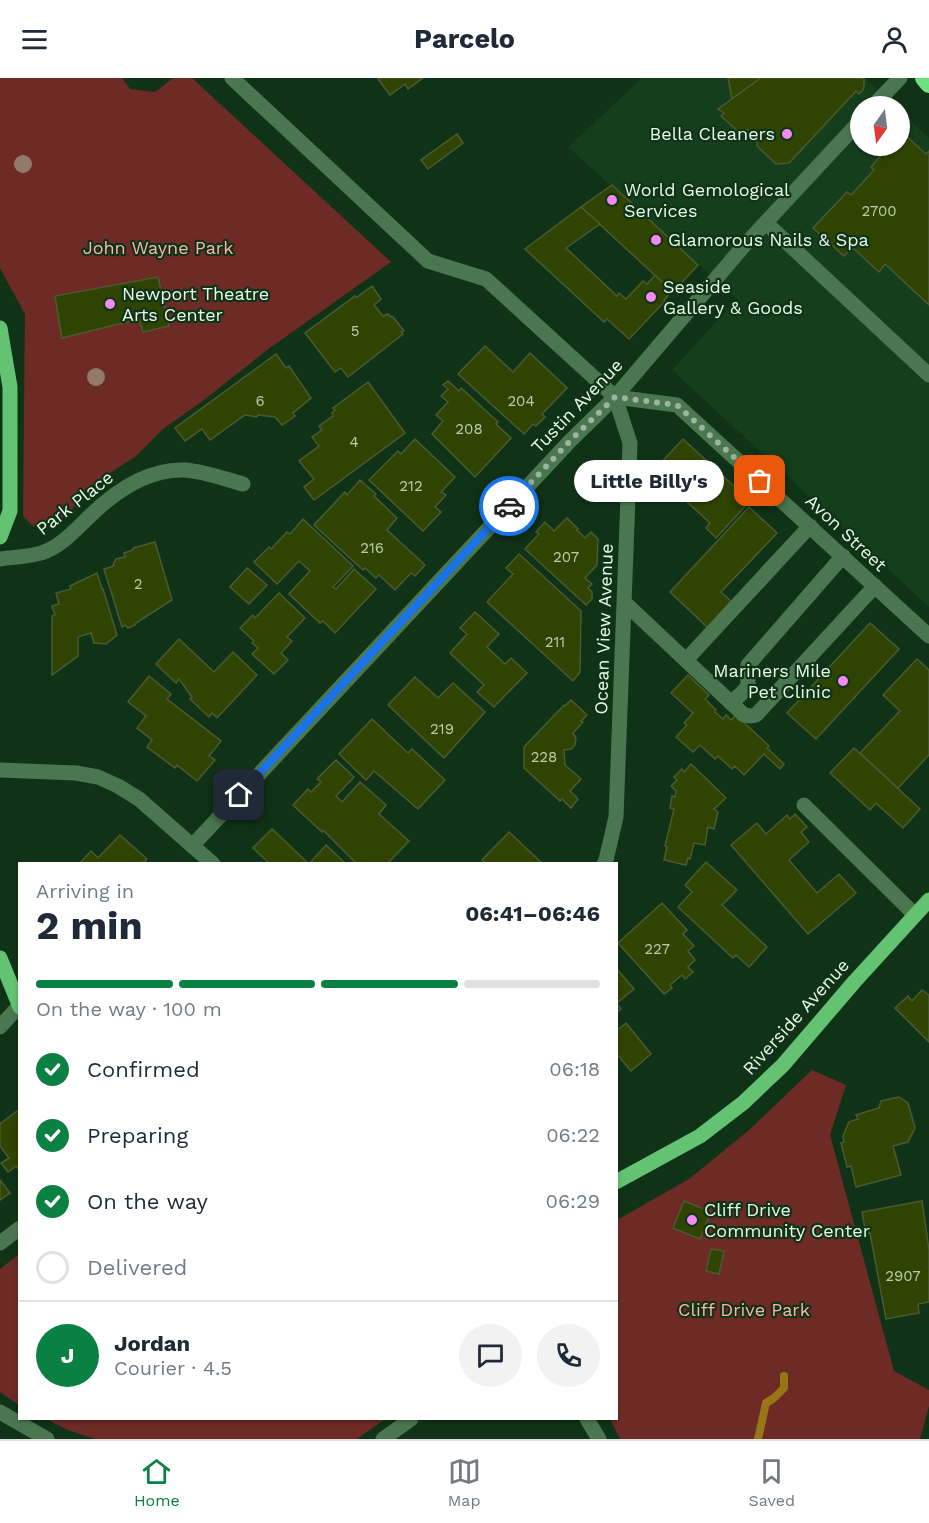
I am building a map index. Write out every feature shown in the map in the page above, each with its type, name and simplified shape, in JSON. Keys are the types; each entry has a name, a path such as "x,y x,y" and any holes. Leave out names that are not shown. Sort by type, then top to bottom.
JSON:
{"highway":[{"path":"924,78 929,84"}],"main road":[{"path":"0,537 10,511 10,387 1,334"},
{"name":"Riverside Avenue","path":"618,1181 700,1136 743,1103 783,1065 929,900"},
{"path":"0,958 18,1004"}],"street":[{"path":"232,78 428,261 486,279 615,397"},
{"path":"883,96 900,78"},
{"name":"Tustin Avenue","path":"192,846 570,441 615,397 766,223 850,132"},
{"path":"766,223 929,375"},
{"name":"Avon Street","path":"615,397 677,405 929,636"},
{"name":"Ocean View Avenue","path":"605,862 616,818 630,443 615,397"},
{"name":"Park Place","path":"0,559 41,553 60,543 111,498 143,478 163,472 186,470 243,483"},
{"path":"686,660 810,526"},
{"path":"731,703 747,687 745,672 748,665 843,556"},
{"path":"625,603 744,715 751,716 756,715 875,586"},
{"path":"0,770 76,773 98,777 139,799 211,862"},
{"path":"804,805 915,915"},
{"path":"0,1027 18,1008"},
{"path":"0,1242 18,1229"},
{"path":"0,1412 47,1439"},
{"path":"383,1439 410,1420"},
{"path":"589,1420 599,1439"}],"shaded area":[{"path":"642,78 865,78 884,96 850,96 850,156 910,156 910,120 929,138 929,607 672,370 737,299 568,147"}],"green space":[{"name":"John Wayne Park","path":"0,78 122,78 130,89 155,92 173,78 192,78 391,262 267,350 163,429 136,456 104,477 83,496 69,513 47,528 33,526 23,516 25,314 0,268"},
{"name":"Cliff Drive Park","path":"812,1070 846,1085 830,1135 894,1371 929,1390 929,1406 920,1439 620,1439 610,1420 618,1420 618,1219 689,1179 748,1131"},
{"path":"18,1255 18,1404 0,1392 0,1269"},
{"path":"48,1420 384,1420 357,1439 95,1439"}],"building":[{"path":"423,78 408,89 405,84 390,95 378,79"},
{"path":"728,78 761,78 732,99"},
{"path":"761,78 864,78 863,90 859,94 856,91 850,96 789,163 776,164 757,146 757,138 747,129 742,135 721,116 724,113 718,109"},
{"path":"457,134 463,143 428,169 421,160"},
{"path":"910,140 926,154 929,151 929,305 885,264 879,272 852,247 844,256 813,228 847,192 851,195 874,170 871,167 880,156 910,156"},
{"path":"612,185 698,265 673,292 581,207"},
{"path":"581,207 600,224 566,248 617,296 619,293 626,299 643,281 647,284 655,275 672,291 629,339 607,319 604,322 525,249"},
{"name":"Newport Theatre Arts Center","path":"158,277 169,326 143,332 139,319 62,338 55,296"},
{"path":"372,286 381,299 374,305 383,316 388,314 393,317 404,331 348,377 341,368 335,372 305,333"},
{"path":"485,346 513,372 530,353 567,388 542,414 545,417 536,426 533,424 524,434 458,374"},
{"path":"276,354 286,368 289,366 311,398 293,413 295,416 282,425 275,417 245,415 210,440 202,429 185,441 175,428"},
{"path":"448,381 459,391 461,388 498,422 496,424 511,438 475,477 432,434 443,421 436,415 448,402 441,396 448,389 443,385"},
{"path":"368,382 405,433 314,500 304,487 314,479 299,461 319,446 312,437 322,430 319,426 333,416 332,413 335,410 333,408"},
{"path":"415,439 455,477 441,492 446,495 435,507 441,512 423,531 369,480 398,451 401,454"},
{"path":"683,439 750,501 716,538 706,528 710,523 674,490 667,498 654,486 655,469"},
{"path":"360,480 397,518 387,530 425,565 415,576 411,573 395,590 379,575 376,578 365,568 363,570 314,525 345,492 347,495"},
{"path":"749,507 777,533 721,592 732,602 708,628 670,592"},
{"path":"567,518 585,538 591,532 598,539 597,565 585,578 592,584 588,588 592,592 592,599 586,605 525,549 539,534 536,532 545,522 554,531"},
{"path":"303,519 353,566 333,587 336,589 354,569 376,589 335,633 323,621 320,623 289,594 310,571 299,561 277,584 254,562 269,547 271,549 287,532 290,534"},
{"path":"155,542 172,600 135,625 128,628 125,625 122,627 104,569 114,566 116,559 125,557 124,553 133,548"},
{"path":"519,554 581,611 580,672 573,681 487,602 513,574 506,568"},
{"path":"247,568 267,585 249,604 230,587"},
{"path":"97,573 117,635 106,644 94,643 91,633 78,637 78,656 52,675 52,616 55,615 52,606 59,604 56,593 71,589 70,586"},
{"path":"279,593 305,618 287,637 292,641 281,653 288,660 274,674 252,654 258,648 240,628 253,615 255,618"},
{"path":"475,612 499,634 487,647 505,664 511,658 527,673 494,707 477,692 484,685 450,653 467,634 460,628"},
{"name":"Mariners Mile Pet Clinic","path":"870,623 899,649 816,739 787,713"},
{"path":"179,639 214,672 233,652 257,675 217,718 212,713 209,717 190,699 192,697 179,679 176,683 156,664"},
{"path":"917,659 929,670 929,755 898,788 860,753 900,711 883,695"},
{"path":"688,675 709,695 705,699 716,710 715,712 723,719 726,715 731,720 736,715 769,746 767,748 784,764 780,769 764,754 744,775 735,766 732,769 718,756 715,759 700,745 693,752 676,737 687,725 684,723 693,713 671,693"},
{"path":"149,676 171,694 167,699 221,741 209,756 215,760 197,781 177,765 175,768 147,747 152,740 137,728 146,716 128,702"},
{"path":"415,677 438,698 453,683 485,712 444,758 388,705"},
{"path":"571,700 587,715 573,733 576,738 575,745 571,749 564,750 565,765 581,779 570,791 578,799 571,808 524,768 524,747"},
{"path":"372,719 408,753 412,749 445,780 418,809 374,771 366,780 339,754"},
{"path":"854,748 920,809 903,828 876,803 870,810 830,773"},
{"path":"336,760 354,777 336,796 342,802 360,782 386,805 379,814 409,841 389,862 355,862 324,831 322,832 293,805 308,789 311,792 321,782 317,779"},
{"path":"691,764 726,798 714,809 718,812 714,829 708,827 705,845 694,843 686,865 664,860 674,809 670,808 672,796 675,797 676,791 671,786 677,780 674,777 682,769 684,772"},
{"path":"795,814 807,827 801,832 809,842 789,860 817,893 839,874 856,893 808,934 731,845 757,823 766,834 787,815 790,819"},
{"path":"272,829 307,862 268,862 253,848"},
{"path":"509,832 541,862 484,862 482,860"},
{"path":"120,835 147,859 144,862 81,862 91,851 98,858"},
{"path":"326,845 344,862 311,862"},
{"path":"706,862 737,890 722,905 767,947 749,967 736,955 733,958 678,907 692,892 685,885"},
{"path":"662,903 687,930 683,934 694,946 688,951 695,960 688,967 693,972 685,979 682,975 670,985 672,988 664,994 618,943"},
{"path":"618,970 634,989 618,1002"},
{"path":"922,990 929,995 929,1042 895,1008 908,996 912,1001"},
{"path":"626,1023 651,1054 631,1071 618,1055 618,1029"},
{"path":"899,1097 908,1103 915,1128 908,1142 893,1146 901,1175 856,1187 851,1166 847,1167 841,1143 844,1142 843,1136 849,1122 858,1119 856,1115 879,1108 881,1101"},
{"path":"18,1112 18,1168 16,1166 8,1172 1,1163 9,1158 0,1146 0,1124"},
{"path":"0,1180 10,1193 0,1200"},
{"name":"Cliff Drive Community Center","path":"684,1201 711,1212 700,1239 673,1228"},
{"path":"922,1201 929,1250 929,1302 918,1304 919,1313 886,1319 870,1233 866,1234 862,1212"},
{"path":"711,1249 724,1251 719,1274 706,1271"}],"waterway":[{"path":"758,1439 766,1403 784,1388 784,1376"}],"way so far":[{"path":"509,506 615,397 677,405 760,481"}],"place":[{"name":"Bella Cleaners","path":"787,134"},
{"name":"World Gemological Services","path":"612,200"},
{"name":"Glamorous Nails & Spa","path":"656,240"},
{"name":"Seaside Gallery & Goods","path":"651,297"},
{"name":"Newport Theatre Arts Center","path":"110,304"},
{"name":"Little Billy's","path":"760,481"},
{"name":"Mariners Mile Pet Clinic","path":"843,681"},
{"name":"Cliff Drive Community Center","path":"692,1220"}],"route":[{"path":"239,795 509,506"}]}
